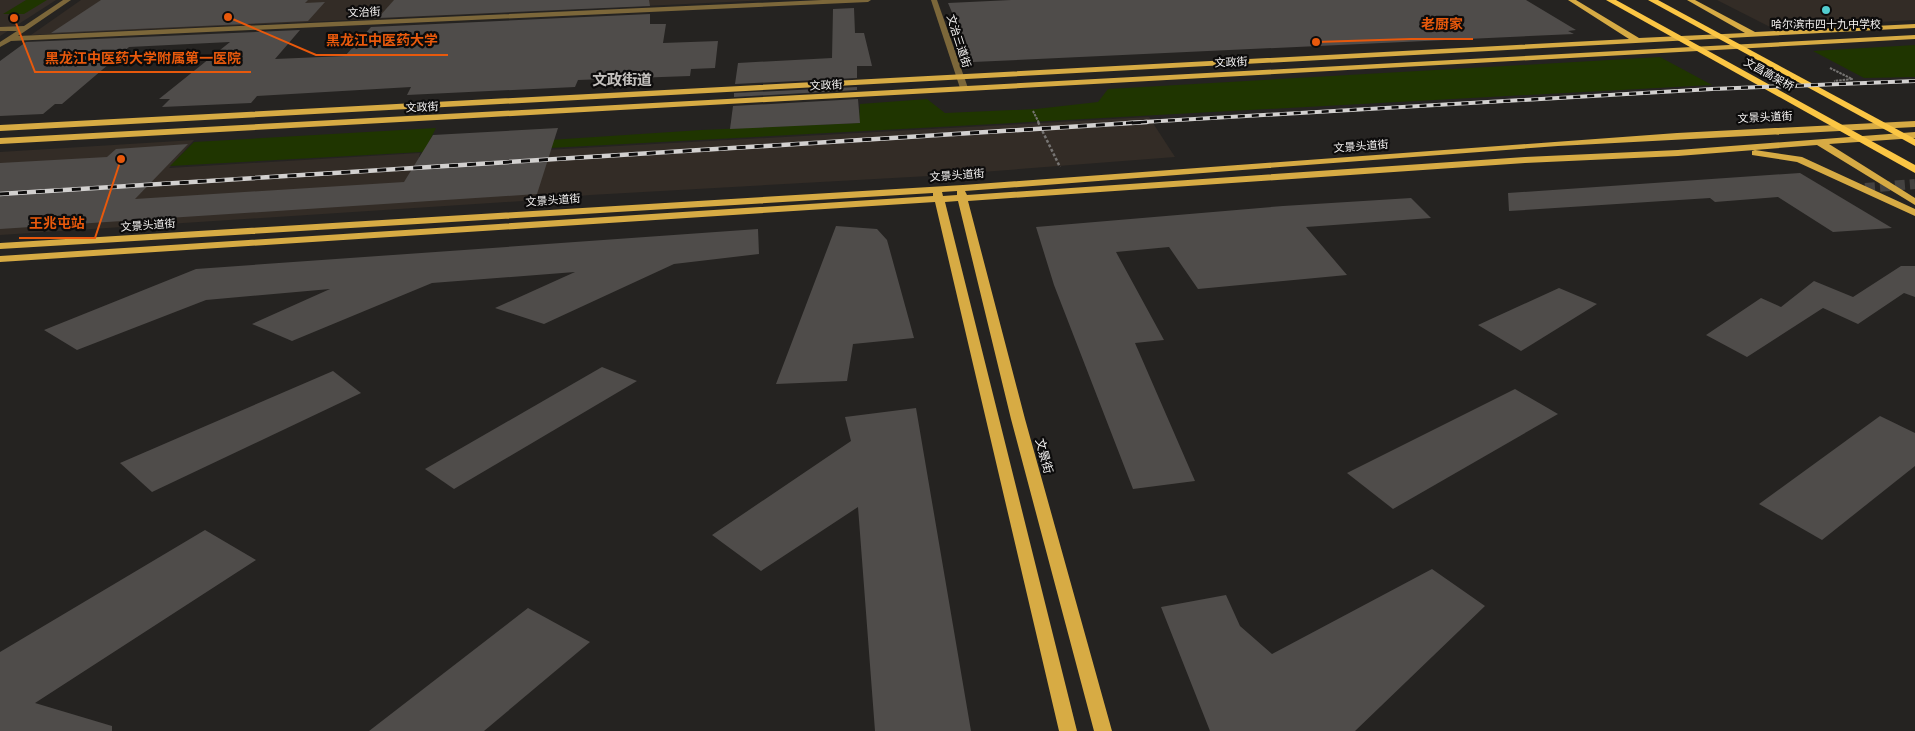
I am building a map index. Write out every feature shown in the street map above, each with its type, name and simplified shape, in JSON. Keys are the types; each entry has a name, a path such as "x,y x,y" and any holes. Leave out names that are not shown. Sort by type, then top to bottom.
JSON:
{"highway":[{"name":"文昌高架桥","path":"1610,0 1915,170"},
{"name":"文昌高架桥","path":"1652,0 1915,143"}],"main road":[{"path":"1571,0 1654,50"},
{"path":"1690,0 1755,35 1778,45 1915,37"},
{"path":"1755,35 1915,26"},
{"name":"文政街","path":"0,128 1755,35"},
{"name":"文政街","path":"0,141 1654,50 1778,45"},
{"name":"文景头道街","path":"961,193 1795,128 1915,124"},
{"name":"文景头道街","path":"1819,143 1915,124"},
{"path":"1795,128 1915,202"},
{"name":"文景头道街","path":"0,246 1718,150 1915,135"},
{"path":"1718,150 1799,159 1915,213"},
{"name":"文景街","path":"961,193 1018,419 1104,731"},
{"path":"937,194 1068,731"},
{"name":"文景头道街","path":"0,259 897,200 937,194"}],"street":[{"path":"0,45 68,0"},
{"name":"文治街","path":"10,39 868,0"},
{"name":"文治三道街","path":"934,0 964,88"},
{"path":"0,29 26,28"}],"path":[{"path":"1033,111 1061,170"}],"shaded area":[{"path":"0,0 56,0 0,36"},
{"path":"81,0 770,0 31,35"},
{"name":"哈尔滨市四十九中学校","path":"1717,0 1915,0 1915,20 1772,28"},
{"path":"1149,117 1175,157 929,176 590,195 0,235 0,152 194,140 169,168 420,153 419,157"}],"green space":[{"path":"26,0 47,0 24,14 3,14"},
{"path":"1915,45 1915,77 1864,78 1813,51"},
{"path":"1660,57 1712,85 421,155 422,152 170,166 194,142 436,128 426,148 701,130 859,123 860,104 927,99 945,113 1036,109 1098,102 1108,89"}],"building":[{"path":"101,0 308,0 305,3 325,2 308,21 51,33"},
{"path":"394,0 649,0 650,6 378,18"},
{"path":"1011,0 1526,0 1576,30 1568,31 1574,34 973,62 948,3"},
{"path":"854,8 855,33 864,33 872,66 857,66 857,78 735,84 738,63 832,58 833,9"},
{"path":"650,14 650,24 666,24 663,43 718,41 715,68 691,69 690,76 578,80 575,87 407,95 411,87 257,96 251,103 162,107 170,99 159,99 230,42 129,47 62,104 55,104 43,114 0,116 0,61 26,42 300,30 275,59 345,56 371,27"},
{"path":"857,87 857,90 734,97 734,93"},
{"path":"858,99 860,123 730,129 733,106"},
{"path":"558,128 537,194 0,229 0,163 107,157 116,149 188,144 135,199 404,182 433,135"},
{"path":"1800,173 1892,228 1833,232 1778,197 1715,202 1710,198 1509,211 1508,193"},
{"path":"1411,198 1431,218 1306,227 1347,275 1198,289 1169,247 1116,252 1164,340 1135,343 1195,481 1133,489 1054,285 1036,227 1283,206"},
{"path":"836,226 877,229 887,240 914,338 853,344 847,381 776,384"},
{"path":"758,229 759,254 674,264 544,324 495,308 575,272 432,283 292,341 252,324 330,289 206,300 77,350 44,330 196,269"},
{"path":"1901,266 1915,266 1915,297 1904,293 1858,324 1823,308 1747,357 1706,335 1761,298 1781,307 1814,281 1853,297"},
{"path":"1559,288 1597,304 1521,351 1478,325"},
{"path":"602,367 637,381 454,489 425,469"},
{"path":"333,371 361,393 152,492 120,463"},
{"path":"1515,389 1558,414 1393,509 1347,473"},
{"path":"916,408 971,731 875,731 858,507 761,571 712,535 851,441 845,417"},
{"path":"1880,416 1915,433 1915,466 1822,540 1759,504"},
{"path":"205,530 256,560 35,703 112,726 112,731 0,731 0,652"},
{"path":"1432,569 1485,606 1355,731 1210,731 1161,607 1226,595 1240,626 1272,654"},
{"path":"528,608 590,642 484,731 369,731"}],"tunnel":[{"path":"1865,188 1915,184"}],"railway":[{"path":"1126,123 1712,89 1915,81"},
{"path":"0,194 1147,122"}],"place":[{"name":"哈尔滨市四十九中学校","path":"1826,10"},
{"name":"黑龙江中医药大学","path":"228,17"},
{"name":"黑龙江中医药大学附属第一医院","path":"14,18"},
{"name":"老厨家","path":"1316,42"},
{"name":"王兆屯站","path":"121,159"}],"district":[{"name":"文政街道","path":"622,80"}]}
